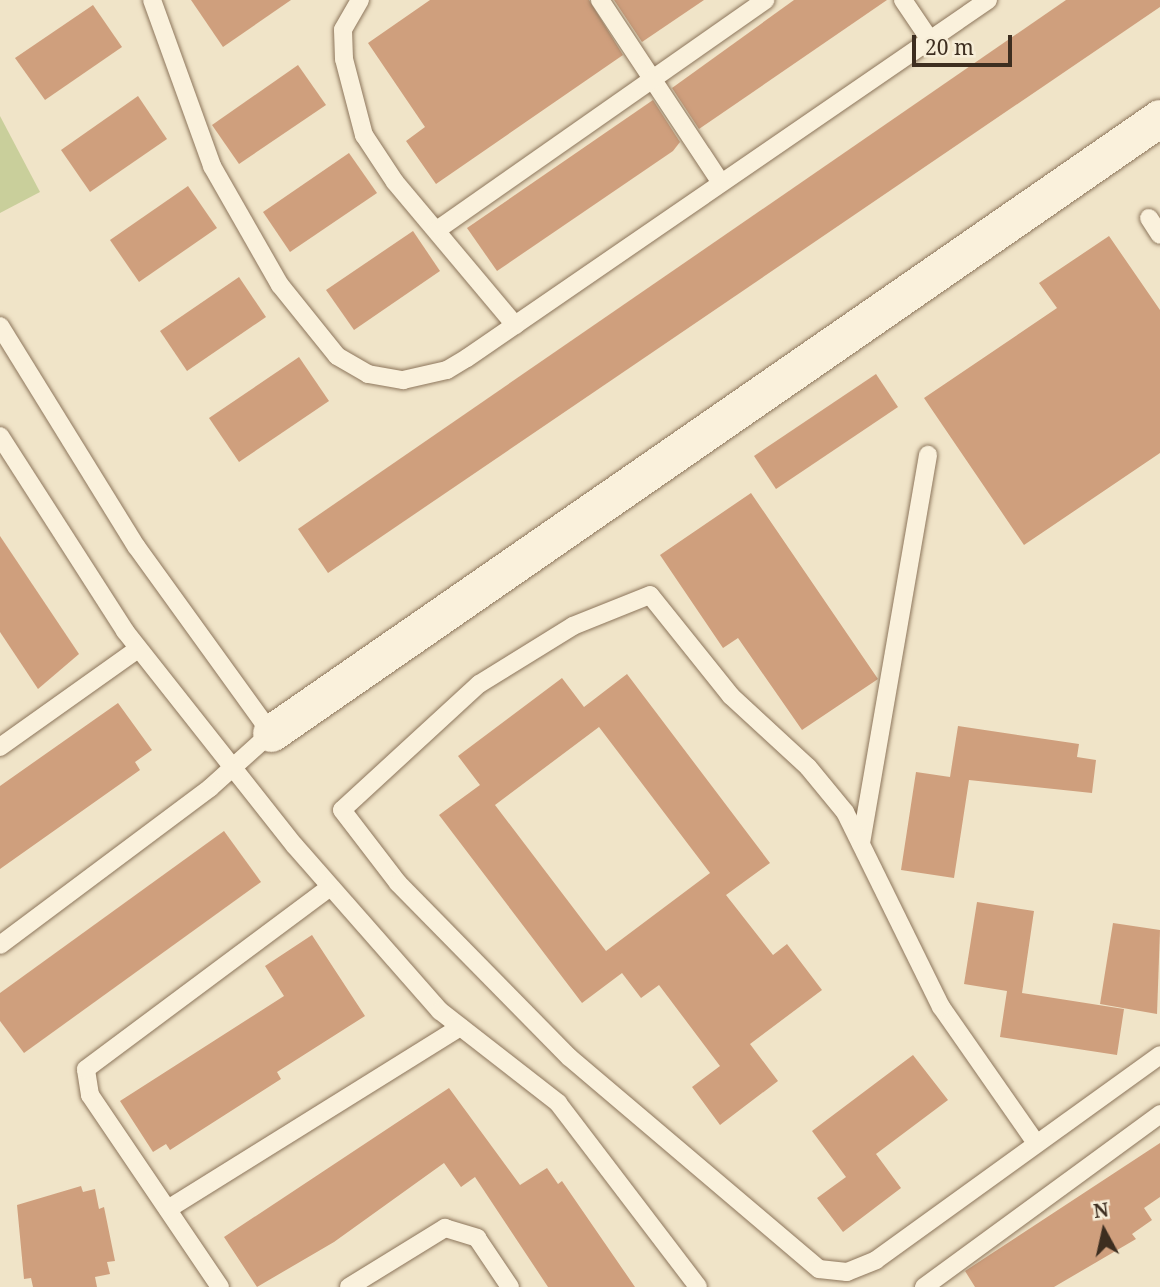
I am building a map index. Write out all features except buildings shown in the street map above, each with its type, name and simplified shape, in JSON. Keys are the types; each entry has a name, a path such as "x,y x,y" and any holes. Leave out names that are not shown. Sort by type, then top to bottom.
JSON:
{"street":[{"path":"271,733 1160,118"}],"lane":[{"path":"152,0 232,207 280,285 337,356 385,379 426,377 515,325 988,0"},
{"path":"360,0 343,30 355,111 378,160 515,325"},
{"path":"600,0 650,81 721,183"},
{"path":"437,230 766,0"},
{"path":"903,0 930,40"},
{"path":"1149,218 1160,234"},
{"path":"0,326 136,546 271,733 232,769 0,945"},
{"path":"0,436 138,649 232,769 330,887 460,1027 558,1103 698,1287"},
{"path":"861,843 928,455"},
{"path":"1036,1143 941,1007 861,843 828,788 731,696 650,595 573,626 479,684 342,810 398,883 569,1057 819,1269 847,1272 876,1260 1160,1055"},
{"path":"0,747 138,649"},
{"path":"219,1287 90,1095 86,1069 96,1056 330,887"},
{"path":"168,1209 460,1027"},
{"path":"924,1287 1160,1114"},
{"path":"349,1287 445,1228 477,1238 510,1287"}],"green space":[{"path":"0,116 40,192 0,213"}]}
